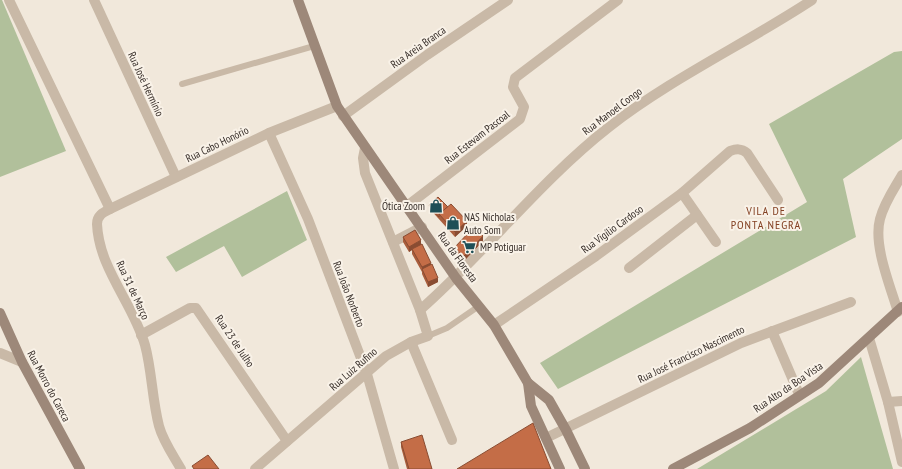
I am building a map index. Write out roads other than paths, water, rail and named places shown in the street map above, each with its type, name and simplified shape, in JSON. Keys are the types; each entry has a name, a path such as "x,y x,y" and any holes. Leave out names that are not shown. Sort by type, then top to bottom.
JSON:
{"street":[{"path":"9,0 110,209"},
{"name":"Rua José Hermínio","path":"94,0 176,177"},
{"name":"Rua da Floresta","path":"298,0 336,106 456,278 494,325 528,383 549,400 585,469"},
{"name":"Rua Areia Branca","path":"343,116 427,55 508,0"},
{"name":"Rua Estevam Pascoal","path":"407,206 520,120 524,107 514,87 515,78 618,0"},
{"name":"Rua Manoel Congo","path":"420,310 456,278 534,196 609,127 679,79 772,26 812,0"},
{"name":"Rua Cabo Honório","path":"110,209 269,133 336,106"},
{"name":"Rua João Norberto","path":"269,133 308,219 367,374 394,469"},
{"path":"365,148 363,167 420,310 428,336"},
{"name":"Rua Vigílio Cardoso","path":"494,325 596,256 682,193 730,151 740,149 747,153 778,200"},
{"path":"900,309 880,246 878,232 884,208 902,175"},
{"path":"682,193 716,242"},
{"name":"Rua 31 de Março","path":"110,209 101,214 97,221 101,246 113,279 145,345 159,426 165,441 181,469"},
{"path":"629,268 697,215"},
{"path":"393,242 422,228"},
{"name":"Rua José Francisco Nascimento","path":"546,438 566,430 701,362 772,331 851,302"},
{"name":"Rua 23 de Julho","path":"141,335 190,308 196,308 287,441"},
{"name":"Rua Alto da Boa Vista","path":"673,469 750,428 819,382 900,309"},
{"name":"Rua Morro do Careca","path":"0,313 22,362 80,469"},
{"path":"772,331 799,394"},
{"name":"Rua Luiz Rufino","path":"255,469 367,374 386,356 411,342 428,336"},
{"path":"869,338 888,402 902,462"},
{"path":"411,342 452,440"},
{"path":"0,353 22,362"},
{"name":"Rua da Floresta","path":"528,383 531,406 560,469"},
{"path":"888,402 902,401"}],"lane":[{"path":"182,84 314,46"},
{"name":"Rua Luiz Rufino","path":"428,336 447,328 479,306"}],"place":[{"name":"Ótica Zoom","path":"436,206"},
{"name":"NAS Nicholas Auto Som","path":"453,223"},
{"name":"MP Potiguar","path":"469,247"}],"district":[{"name":"VILA DE PONTA NEGRA","path":"766,218"}]}
